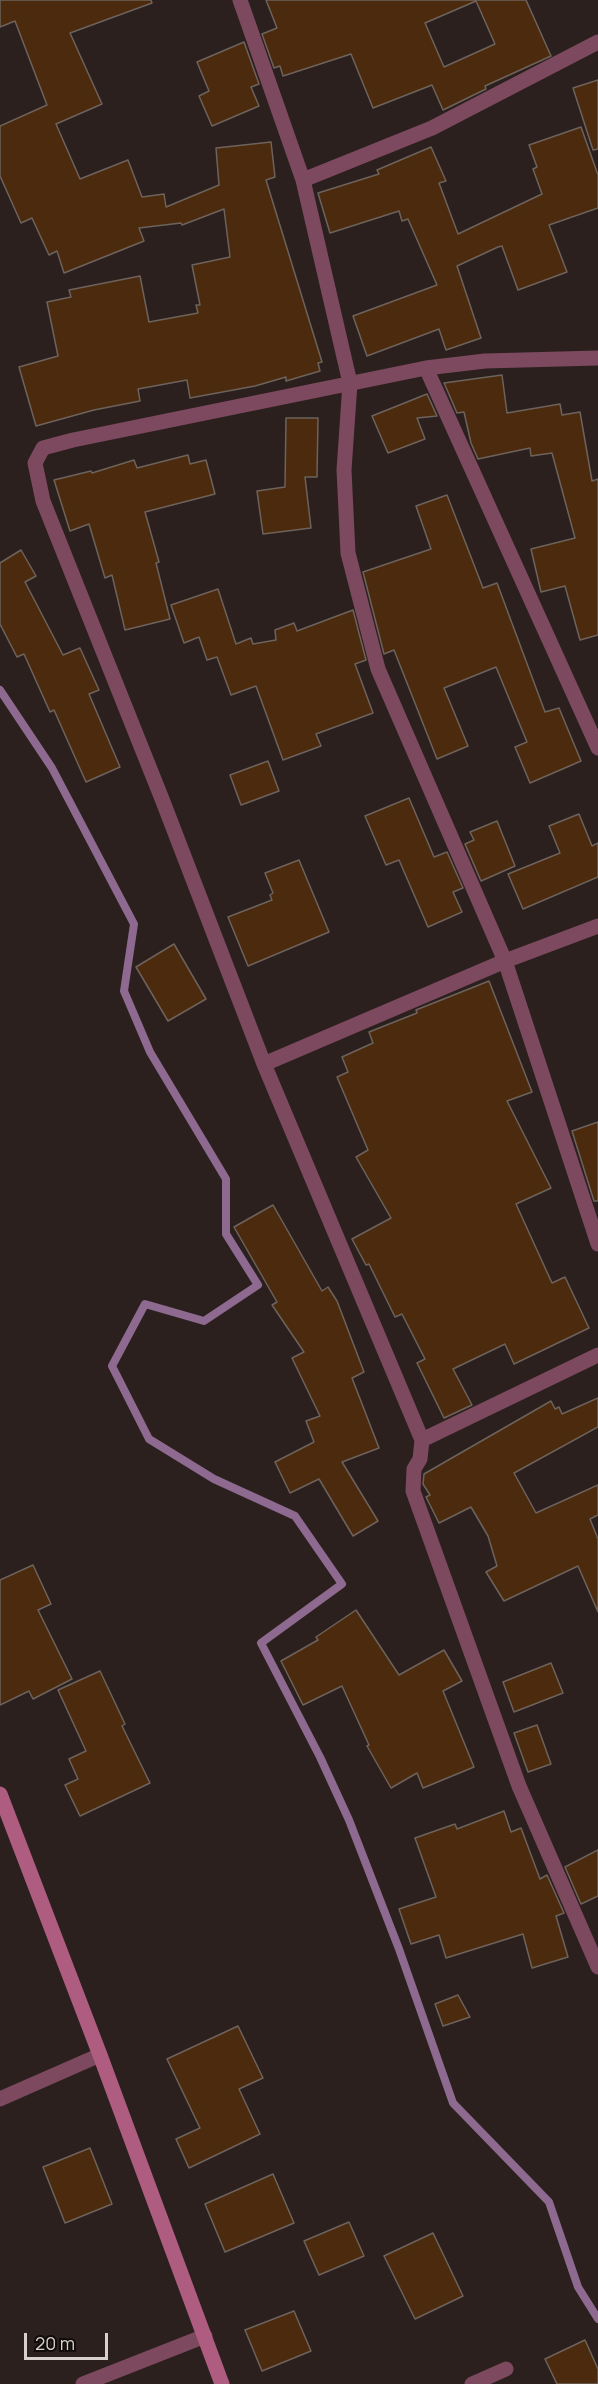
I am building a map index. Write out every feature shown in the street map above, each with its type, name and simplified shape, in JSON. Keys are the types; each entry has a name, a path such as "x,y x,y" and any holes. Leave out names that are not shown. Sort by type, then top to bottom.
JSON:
{"street":[{"path":"240,0 303,180 350,383 344,470 348,553 378,669 505,961 598,1244"},
{"path":"303,180 432,128 598,42"},
{"path":"598,358 485,361 426,368 44,448 35,463 43,501 162,799 264,1064 422,1440 420,1459 414,1469 413,1491 519,1786 598,1967"},
{"path":"426,368 598,748"},
{"path":"264,1064 505,961 598,926"},
{"path":"422,1440 598,1355"},
{"path":"0,1794 222,2384"},
{"path":"0,2099 100,2055"},
{"path":"83,2384 205,2336"},
{"path":"472,2384 506,2369"}],"building":[{"path":"0,0 151,0 152,3 70,33 102,104 56,124 80,179 128,160 142,197 164,194 166,207 219,185 216,148 271,142 275,177 266,180 322,362 318,363 320,371 286,381 286,377 255,386 190,398 187,380 138,389 140,401 94,410 36,426 19,367 58,356 47,302 71,297 69,290 140,276 149,322 198,313 196,305 200,305 192,265 230,257 224,209 182,225 181,223 139,228 144,241 64,273 57,251 49,255 32,218 21,223 0,176 0,126 47,105 15,21 0,27"},
{"path":"266,0 526,0 551,56 485,86 486,89 443,110 432,85 373,108 351,54 283,76 280,66 274,68 262,34 277,28","holes":["476,1 495,44 444,67 425,23"]},
{"path":"244,42 259,84 251,87 259,106 212,126 199,96 209,91 197,62"},
{"path":"598,80 598,149 593,150 573,88"},
{"path":"581,127 598,175 598,208 549,225 567,272 518,290 502,246 498,247 457,266 481,338 446,350 439,329 367,356 353,316 437,285 408,219 402,221 399,211 330,233 318,193 379,174 377,170 431,147 446,181 439,183 458,234 542,194 533,169 537,167 529,145"},
{"path":"502,375 507,413 560,404 562,415 580,412 592,481 598,479 598,635 580,640 565,586 541,592 531,549 575,538 552,453 531,456 530,448 478,459 471,443 464,412 457,413 444,383"},
{"path":"427,394 437,416 417,418 425,439 388,453 372,416"},
{"path":"286,418 318,418 317,477 305,477 311,528 263,534 257,491 285,487"},
{"path":"188,455 190,464 206,460 215,494 145,512 159,562 156,563 170,619 125,630 112,575 105,578 89,524 70,531 54,480 91,471 92,473 134,460 137,468"},
{"path":"447,495 483,588 497,583 545,712 559,708 581,761 530,783 515,747 527,742 496,667 444,688 468,746 437,759 394,650 384,654 363,572 431,549 416,506"},
{"path":"21,550 36,576 25,582 63,655 80,648 99,690 89,694 120,767 86,782 54,710 50,712 24,654 17,657 0,624 0,563"},
{"path":"218,589 236,644 251,638 253,644 276,640 275,630 294,623 297,631 353,610 366,660 355,664 373,713 316,734 321,746 283,760 256,686 231,695 217,657 207,660 199,637 184,643 171,605"},
{"path":"268,761 279,791 241,805 230,775"},
{"path":"409,798 434,857 447,852 463,888 453,892 462,912 428,927 399,860 386,865 365,816"},
{"path":"579,814 592,846 598,843 598,877 523,909 508,874 560,853 549,826"},
{"path":"497,821 515,866 481,881 465,844 474,840 470,832"},
{"path":"299,860 329,932 248,966 228,917 272,900 270,895 273,893 265,873"},
{"path":"174,944 206,999 168,1021 136,967"},
{"path":"489,981 532,1092 507,1101 551,1188 516,1204 552,1283 565,1277 589,1328 514,1364 505,1344 453,1369 472,1405 444,1418 417,1363 425,1359 402,1314 395,1317 369,1264 366,1265 352,1239 391,1218 356,1157 368,1150 337,1077 348,1072 342,1057 373,1043 369,1032 417,1013 416,1010"},
{"path":"598,1122 598,1201 594,1201 572,1131"},
{"path":"273,1205 322,1291 328,1287 337,1301 364,1372 352,1378 379,1448 342,1462 378,1521 353,1536 319,1479 290,1493 275,1462 314,1442 306,1421 320,1416 292,1358 304,1352 272,1305 277,1302 234,1227"},
{"path":"598,1398 598,1427 514,1473 536,1513 598,1485 598,1515 590,1519 598,1539 598,1612 578,1566 504,1601 486,1572 497,1566 488,1536 471,1507 439,1523 426,1497 430,1495 423,1484 424,1474 551,1401 555,1409 559,1407 562,1414"},
{"path":"33,1565 51,1604 38,1610 72,1679 33,1699 29,1691 0,1705 0,1580"},
{"path":"356,1610 399,1675 444,1650 462,1681 443,1691 474,1767 423,1788 417,1773 391,1788 367,1746 369,1745 342,1686 303,1705 281,1661 318,1640 316,1637"},
{"path":"551,1663 563,1693 514,1712 503,1682"},
{"path":"100,1671 125,1724 122,1726 150,1783 80,1816 65,1785 78,1779 69,1759 86,1751 58,1690"},
{"path":"537,1725 551,1764 528,1772 514,1733"},
{"path":"504,1811 511,1832 521,1828 540,1879 547,1875 564,1913 556,1916 568,1957 532,1968 523,1934 446,1958 439,1935 411,1944 399,1909 436,1897 415,1838 455,1824 457,1829"},
{"path":"598,1850 598,1896 581,1904 565,1867"},
{"path":"458,1995 470,2017 443,2026 435,2004"},
{"path":"238,2026 263,2078 239,2089 260,2134 189,2168 176,2139 200,2128 167,2059"},
{"path":"90,2148 112,2204 65,2223 43,2167"},
{"path":"273,2174 294,2223 225,2252 205,2204"},
{"path":"349,2222 364,2256 319,2275 304,2241"},
{"path":"433,2233 463,2296 415,2319 384,2256"},
{"path":"294,2311 311,2351 262,2371 245,2330"},
{"path":"585,2340 598,2369 598,2384 557,2384 545,2359"}],"waterway":[{"path":"0,690 52,768 134,924 124,991 150,1052 226,1179 226,1234 258,1285 204,1321 145,1304 112,1366 149,1439 214,1479 295,1516 342,1584 261,1643 320,1757 349,1820 399,1949 453,2103 549,2202 578,2287 598,2319"}]}
